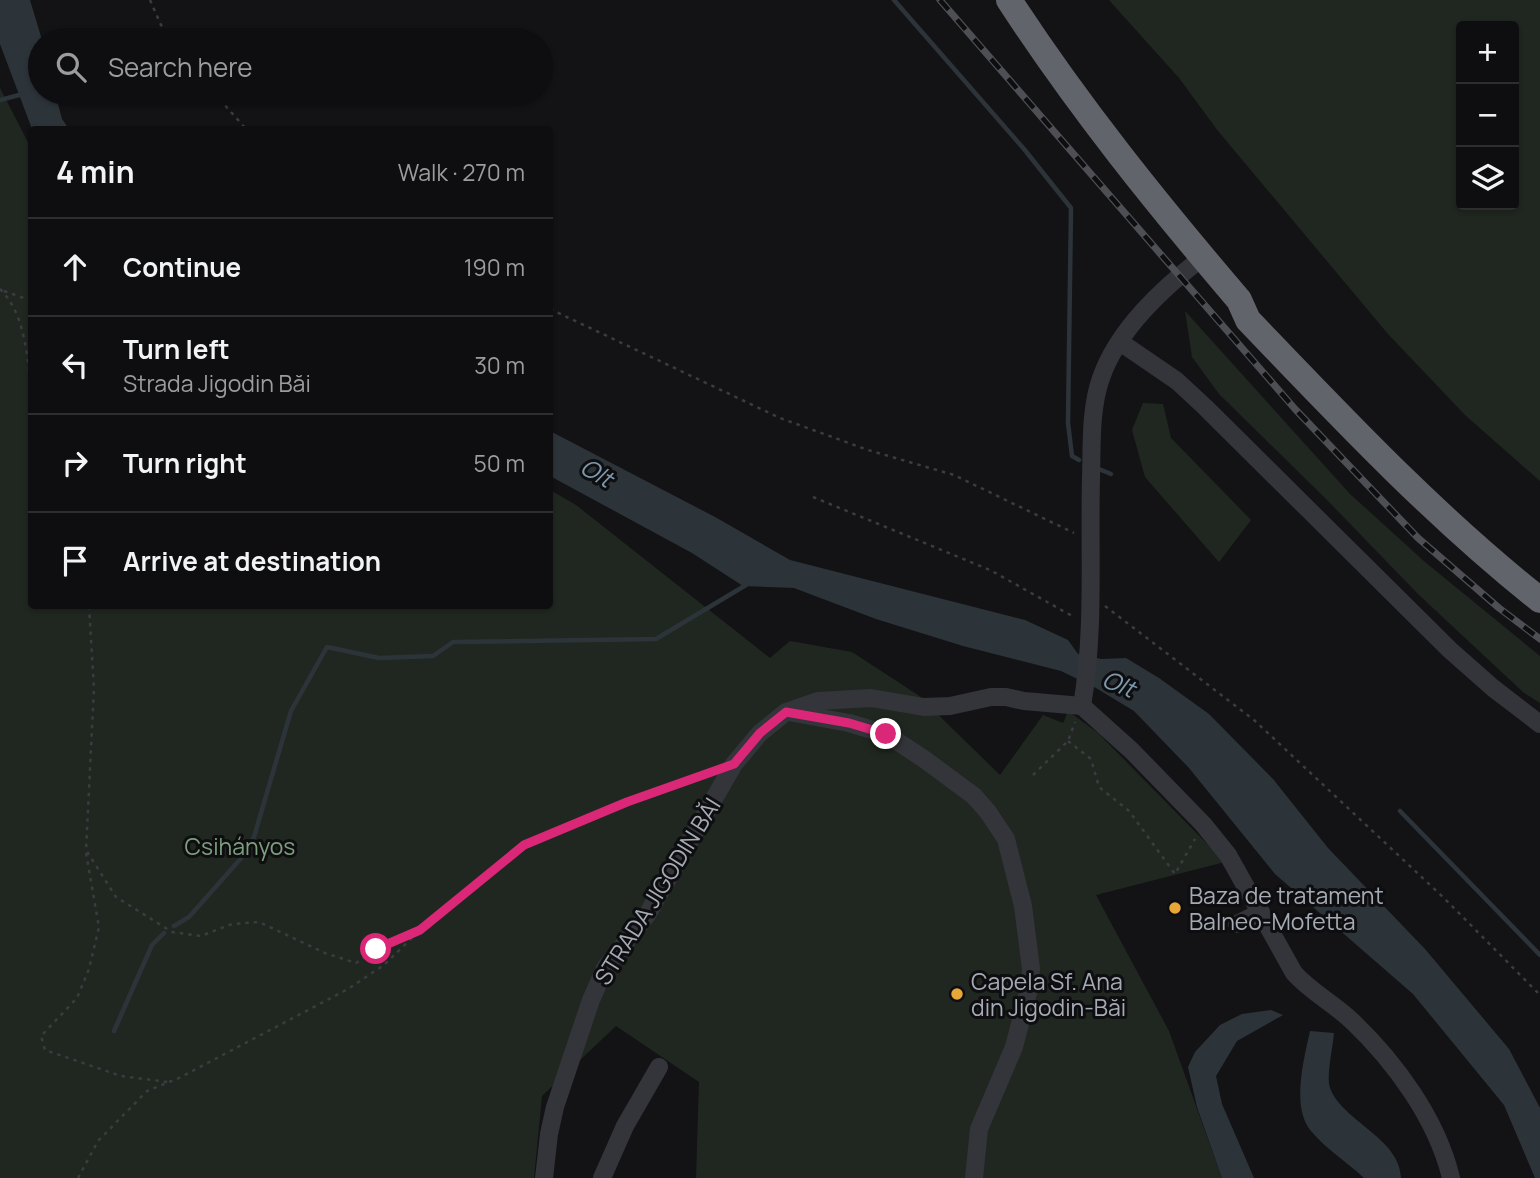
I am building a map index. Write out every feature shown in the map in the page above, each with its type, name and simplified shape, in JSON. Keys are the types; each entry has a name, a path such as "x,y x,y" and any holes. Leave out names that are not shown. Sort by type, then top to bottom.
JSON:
{"highway":[{"path":"1009,0 1097,127 1239,300 1248,320 1442,516 1540,600"},
{"path":"1239,300 1260,313 1357,415 1451,507 1540,584"}],"street":[{"path":"1203,257 1179,276 1141,315 1120,342 1106,364 1096,396 1092,447 1089,625 1083,697 1203,824 1228,855 1294,973 1351,1020 1402,1079 1436,1136 1447,1160 1451,1178"},
{"path":"1120,342 1177,382 1205,407 1450,650 1540,724"},
{"name":"STRADA JIGODIN BĂI","path":"544,1178 555,1107 591,1000 605,968 647,915 734,764 760,733 786,712 818,701 871,698 924,707 950,706 1006,696 1024,701 1083,697"},
{"path":"786,712 849,723 886,734 974,796 1006,839 1023,906 1031,969 1029,989 1014,1047 979,1129 974,1178"},
{"path":"1237,925 1261,912"},
{"path":"602,1178 625,1126 659,1067"}],"path":[{"path":"150,0 163,28"},
{"path":"225,105 243,126"},
{"path":"1,289 28,299"},
{"path":"1,289 15,306 28,367"},
{"path":"553,310 780,418 867,450 954,475 1090,541"},
{"path":"813,497 990,570 1089,625"},
{"path":"1090,595 1254,720 1444,898 1540,995"},
{"path":"89,609 93,688 86,850 99,927 89,969 76,998 41,1036 45,1050 121,1076 169,1082"},
{"path":"1034,775 1068,741 1083,697"},
{"path":"1068,741 1091,759 1099,787 1129,811 1175,874 1203,824"},
{"path":"78,1178 98,1141 147,1090 169,1082 348,989 384,965 420,930 524,845 627,802 734,764"},
{"path":"86,850 116,897 172,932 201,936 232,923 259,922 325,953 356,962 376,949 420,930"}],"green space":[{"path":"1109,0 1540,0 1540,481 1465,415 1388,334 1218,131 1179,78"},
{"name":"Csihányos","path":"0,88 28,142 28,609 553,609 553,492 576,505 770,658 790,641 852,652 918,695 1000,775 1043,715 1063,723 1068,711 1098,733 1225,862 1096,895 1169,1031 1222,1178 696,1178 699,1082 616,1026 542,1096 534,1178 0,1178"},
{"path":"1185,311 1350,494 1425,562 1540,656 1540,703 1523,692 1419,595 1219,394 1192,357"},
{"path":"1143,403 1163,404 1171,438 1251,520 1219,562 1145,477 1132,430"}],"water":[{"path":"0,0 30,0 38,28 28,28 28,105 58,105 67,126 31,126 0,44"},
{"name":"Olt","path":"553,433 715,517 790,560 1025,620 1068,640 1078,654 1101,659 1126,658 1209,714 1273,779 1328,848 1425,949 1509,1049 1540,1108 1540,1178 1535,1178 1504,1105 1413,994 1275,874 1189,768 1134,711 1061,671 963,646 876,619 794,588 743,586 692,553 553,478"},
{"path":"1271,1010 1283,1015 1237,1041 1216,1076 1222,1104 1254,1178 1222,1178 1197,1107 1188,1067 1195,1052 1220,1025 1242,1014"},
{"path":"1310,1031 1334,1033 1329,1069 1330,1088 1336,1100 1391,1152 1398,1164 1401,1178 1364,1178 1311,1131 1305,1121 1300,1096 1302,1069"}],"waterway":[{"path":"894,0 1024,149 1071,208 1068,423 1072,456 1079,460"},
{"path":"0,100 23,94"},
{"path":"1099,469 1111,474"},
{"path":"174,926 189,917 251,847 291,711 327,647 379,658 433,656 453,642 656,639 746,585"},
{"path":"1400,811 1540,955"},
{"path":"114,1031 152,945 164,933"}],"railway":[{"path":"940,0 1295,409 1418,538 1499,608 1540,639"}],"place":[{"name":"Baza de tratament Balneo-Mofetta","path":"1175,908"},
{"name":"Capela Sf. Ana din Jigodin-Băi","path":"957,994"}],"route":[{"path":"376,949 420,930 524,845 627,802 734,764 760,733 786,712 849,723 886,734"}]}
